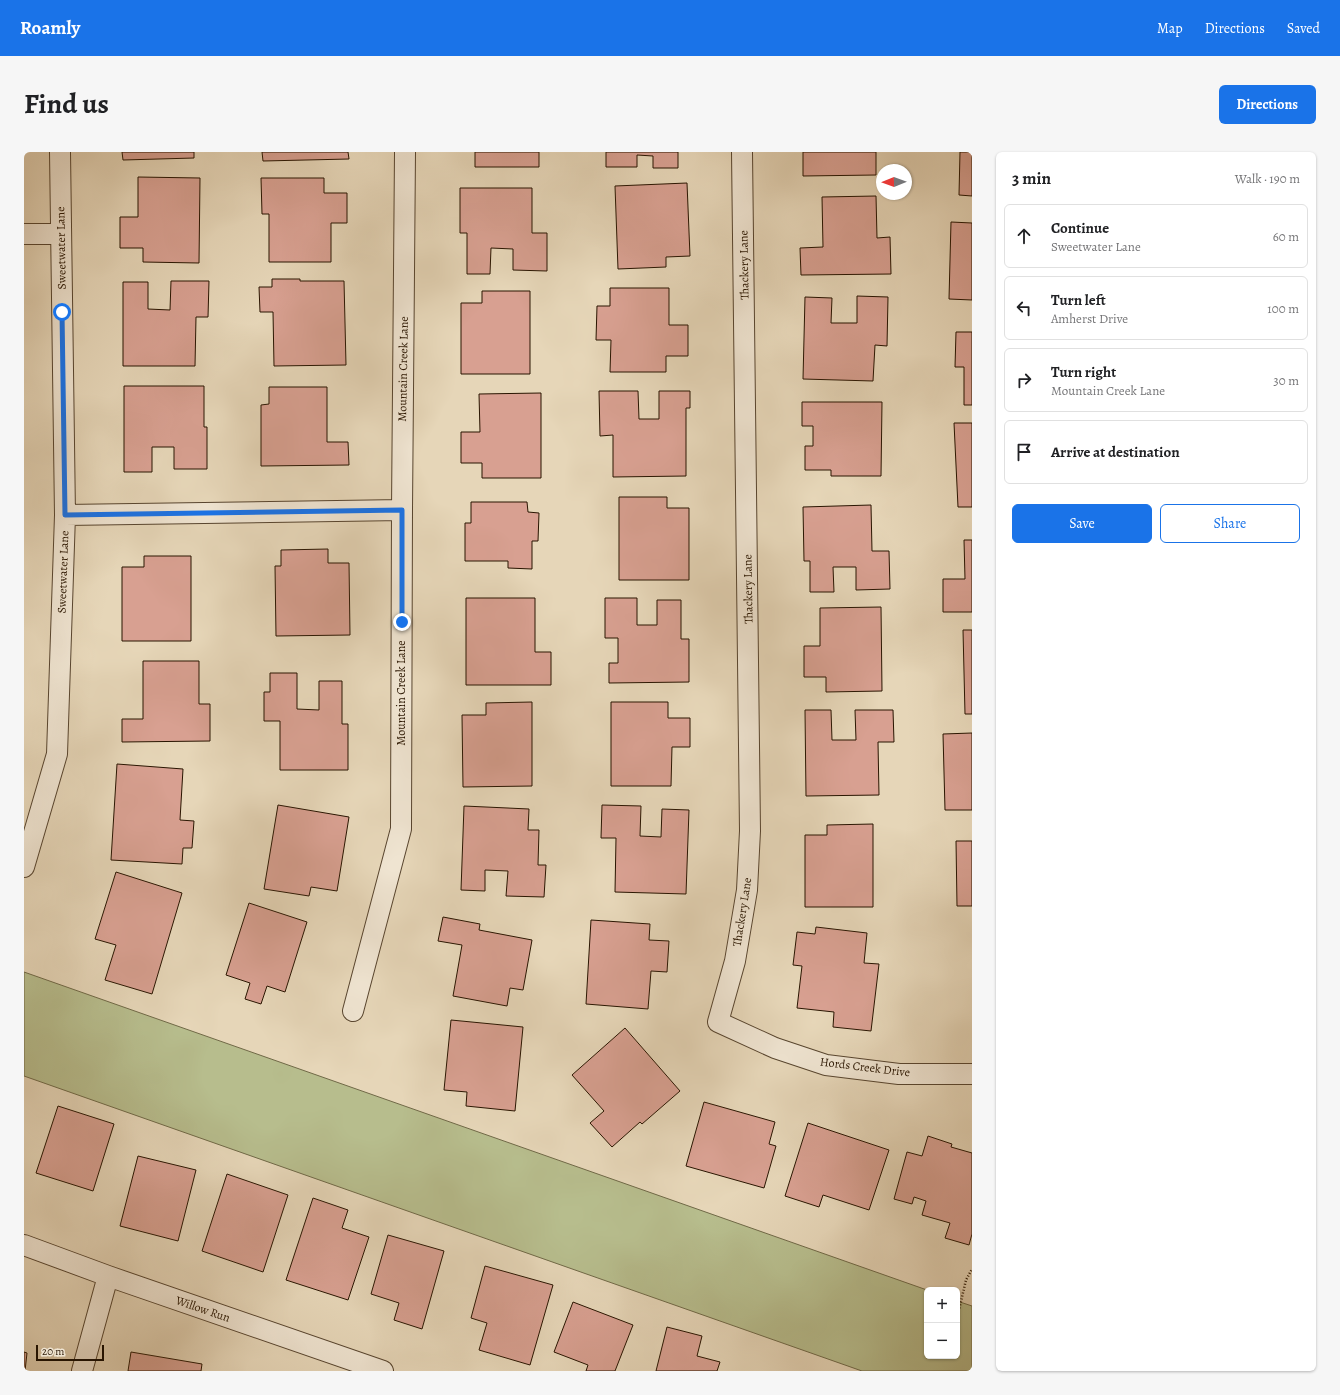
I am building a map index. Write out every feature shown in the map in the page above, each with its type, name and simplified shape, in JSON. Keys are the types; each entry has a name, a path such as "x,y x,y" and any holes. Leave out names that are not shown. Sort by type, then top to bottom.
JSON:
{"street":[{"name":"Sweetwater Lane","path":"24,867 57,754 65,515 60,152"},
{"name":"Mountain Creek Lane","path":"353,1011 401,829 405,152"},
{"name":"Thackery Lane","path":"718,1022 735,961 747,890 750,831 742,152"},
{"path":"24,234 60,234"},
{"path":"65,515 402,510"},
{"name":"Hords Creek Drive","path":"718,1022 775,1048 826,1065 899,1074 972,1074"},
{"name":"Willow Run","path":"24,1245 108,1276 383,1371"},
{"path":"82,1371 108,1276"}],"path":[{"path":"960,1306 966,1280 972,1269"}],"green space":[{"path":"24,972 924,1289 924,1359 960,1359 960,1302 972,1306 972,1371 862,1371 24,1076"}],"building":[{"path":"122,152 194,152 194,158 123,160"},
{"path":"262,152 348,152 349,159 263,161"},
{"path":"475,152 539,152 539,167 475,167"},
{"path":"606,152 678,152 678,168 653,168 653,156 637,155 637,167 606,167"},
{"path":"803,152 876,152 876,175 803,176"},
{"path":"960,152 972,152 972,196 959,195"},
{"path":"138,177 200,178 199,263 143,262 143,248 120,248 120,217 138,217"},
{"path":"261,178 324,178 324,193 347,193 347,223 331,223 331,262 269,262 269,214 262,214"},
{"path":"687,183 690,256 666,257 666,267 618,269 615,186"},
{"path":"460,188 532,188 532,233 547,233 547,271 513,270 513,249 491,248 490,274 467,274 467,233 460,233"},
{"path":"876,196 877,238 890,237 891,274 801,275 800,248 823,247 822,197"},
{"path":"951,222 972,223 972,300 949,299"},
{"path":"272,279 300,279 300,281 344,281 346,365 274,366 273,312 260,312 259,287 272,287"},
{"path":"171,281 209,281 208,317 196,317 195,366 123,366 123,282 148,282 148,309 170,310"},
{"path":"610,288 669,288 669,325 688,325 688,356 666,356 666,372 610,372 611,340 596,340 597,306 610,306"},
{"path":"482,291 530,291 530,374 461,374 461,303 482,303"},
{"path":"857,296 888,297 887,346 875,345 873,381 803,379 805,297 832,298 831,323 857,323"},
{"path":"956,332 972,332 972,405 964,405 964,367 955,367"},
{"path":"124,386 204,386 204,427 207,427 207,469 174,469 174,447 152,447 152,472 124,472"},
{"path":"269,387 327,387 327,442 348,442 349,465 261,466 261,405 269,404"},
{"path":"599,391 638,391 639,419 659,419 659,391 690,391 690,408 686,408 686,476 613,477 613,435 600,436"},
{"path":"541,393 541,478 482,478 482,463 461,463 461,432 480,432 479,394"},
{"path":"802,402 882,402 881,476 831,476 831,470 805,470 805,446 813,446 813,426 802,426"},
{"path":"954,423 972,423 972,507 958,507"},
{"path":"619,497 667,497 667,508 689,508 689,580 619,580"},
{"path":"471,502 527,502 528,512 539,513 538,541 532,541 532,569 508,568 508,561 465,561 465,523 471,523"},
{"path":"871,505 872,551 889,551 890,589 856,590 856,567 833,567 834,592 810,592 810,561 804,561 803,507"},
{"path":"964,540 972,540 972,612 943,612 943,579 965,579"},
{"path":"328,549 328,563 349,563 350,635 276,636 275,566 281,566 281,550"},
{"path":"144,556 191,556 191,641 122,641 122,567 144,567"},
{"path":"466,598 535,598 535,652 551,652 551,685 466,685"},
{"path":"605,598 637,598 637,625 657,625 657,600 681,600 681,639 689,639 689,682 609,683 609,663 618,663 618,638 605,638"},
{"path":"881,607 882,691 826,692 826,677 804,677 804,646 820,646 820,608"},
{"path":"963,630 972,630 972,714 965,714"},
{"path":"143,661 199,661 199,704 210,704 210,741 122,742 122,719 143,719"},
{"path":"270,673 297,673 297,709 319,710 319,681 342,681 342,724 348,724 348,770 280,770 280,721 264,721 264,692 270,692"},
{"path":"532,702 532,786 463,787 462,715 486,715 486,703"},
{"path":"611,702 668,702 668,718 690,718 690,747 672,747 671,786 611,786"},
{"path":"805,710 831,710 832,740 856,740 855,710 893,710 894,742 878,742 879,795 806,796"},
{"path":"972,733 972,810 945,810 943,734"},
{"path":"117,764 183,769 180,820 194,821 192,848 183,848 182,864 111,860"},
{"path":"278,805 349,817 337,891 311,887 309,896 264,889"},
{"path":"602,805 641,806 640,836 661,837 662,809 689,810 686,894 615,892 616,838 601,838"},
{"path":"464,806 529,809 528,830 539,830 538,865 546,865 544,897 506,896 508,871 485,870 485,891 461,890"},
{"path":"873,824 873,907 805,907 805,835 827,835 827,825"},
{"path":"956,841 972,841 972,906 957,906"},
{"path":"116,872 182,893 152,994 105,980 116,945 95,939"},
{"path":"249,903 307,922 285,992 267,986 261,1004 245,999 250,983 226,975"},
{"path":"443,917 480,924 479,930 532,940 523,990 510,988 507,1006 453,996 462,945 438,941"},
{"path":"591,920 650,924 649,940 669,941 667,972 651,971 648,1009 586,1004"},
{"path":"816,927 867,933 864,963 879,964 871,1031 833,1027 834,1012 797,1008 802,966 793,965 797,932 815,934"},
{"path":"451,1020 523,1027 515,1111 466,1106 467,1092 444,1090"},
{"path":"625,1028 680,1091 642,1124 640,1122 612,1147 590,1123 604,1111 572,1075"},
{"path":"704,1102 775,1122 769,1144 776,1146 764,1188 686,1166"},
{"path":"58,1106 114,1124 93,1191 36,1173"},
{"path":"808,1123 889,1150 869,1210 823,1195 819,1207 785,1196"},
{"path":"928,1136 952,1144 951,1147 972,1153 972,1234 969,1245 945,1238 950,1223 922,1215 926,1201 914,1197 912,1204 894,1199 907,1152 922,1156"},
{"path":"138,1156 196,1170 178,1241 120,1226"},
{"path":"227,1174 288,1195 263,1272 202,1251"},
{"path":"313,1198 348,1210 342,1228 369,1237 348,1300 286,1280"},
{"path":"388,1235 444,1251 422,1329 394,1320 399,1303 371,1294"},
{"path":"485,1266 553,1285 530,1365 479,1350 487,1323 471,1318"},
{"path":"573,1302 633,1325 615,1371 586,1371 588,1365 554,1352"},
{"path":"667,1327 702,1336 697,1356 720,1362 717,1371 656,1371"},
{"path":"24,1352 27,1353 25,1371 24,1371"},
{"path":"131,1352 202,1364 201,1371 128,1371"}],"route":[{"path":"62,312 65,515 402,510 402,622"}]}
